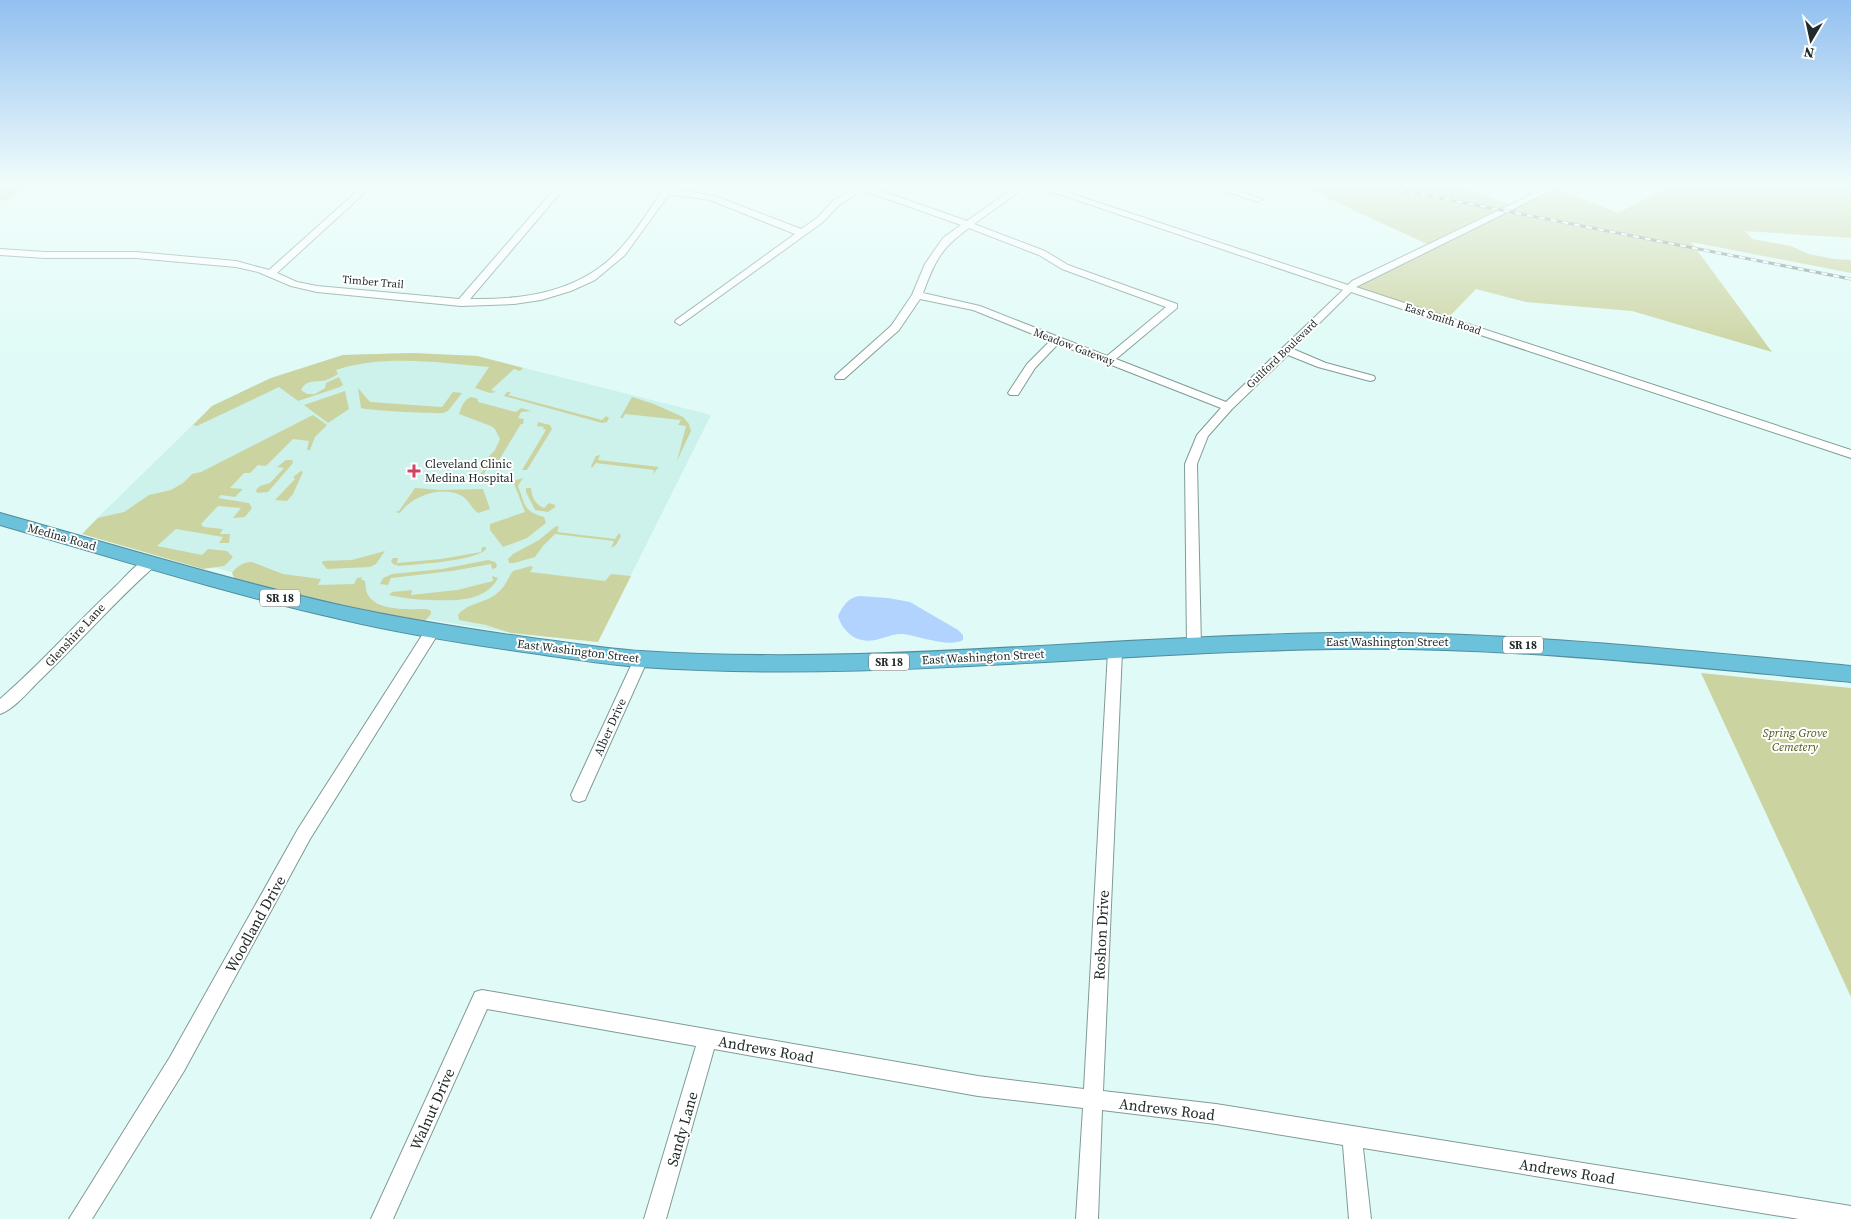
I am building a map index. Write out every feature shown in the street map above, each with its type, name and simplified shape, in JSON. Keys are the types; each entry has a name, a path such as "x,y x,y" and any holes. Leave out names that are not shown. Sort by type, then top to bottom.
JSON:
{"highway":[{"name":"Medina Road","path":"0,519 124,554"},
{"name":"East Washington Street","path":"124,554 279,598 346,614 433,630 593,654 640,659 778,664 864,663 1331,641 1452,642 1577,649 1851,674"}],"street":[{"path":"271,273 306,242"},
{"path":"461,303 514,242"},
{"name":"Timber Trail","path":"0,252 46,255 136,255 236,264 271,273 294,284 317,289 461,303 492,303 556,292 594,276 620,255 630,242"},
{"path":"680,322 789,242"},
{"path":"840,377 895,328 917,295 928,266 945,242"},
{"path":"1014,242 1034,249 1065,267 1173,306 1108,360"},
{"name":"East Smith Road","path":"1209,242 1851,454"},
{"name":"Guilford Boulevard","path":"1194,647 1191,464 1203,435 1228,407 1355,283 1441,242"},
{"name":"Meadow Gateway","path":"917,295 976,308 1228,407"},
{"path":"1014,393 1032,366 1056,340"},
{"path":"1286,350 1322,365 1370,378"},
{"name":"Glenshire Lane","path":"0,708 46,667 106,601 151,562"},
{"name":"Woodland Drive","path":"80,1219 177,1064 304,834 433,630"},
{"name":"Roshon Drive","path":"1087,1219 1115,651"},
{"name":"Alber Drive","path":"579,795 640,659"},
{"name":"Andrews Road","path":"482,998 978,1086 1216,1114 1851,1217"},
{"name":"Walnut Drive","path":"382,1219 482,998"},
{"name":"Sandy Lane","path":"655,1219 708,1038"},
{"path":"1352,1137 1360,1219"}],"shaded area":[{"name":"Cleveland Clinic Medina Hospital","path":"412,353 477,356 711,415 598,641 506,632 394,614 248,577 85,530 212,406 271,378 343,355"}],"green space":[{"path":"1443,242 1768,242 1791,246 1809,254 1851,260 1851,273 1691,242 1772,352 1632,311 1526,302 1476,289 1447,319 1351,287"},
{"path":"412,353 477,356 523,368 520,371 514,369 491,390 496,392 490,393 475,388 489,367 412,361 374,362 355,365 336,370 338,374 328,380 309,382 301,390 307,394 315,394 325,388 326,383 339,377 343,385 340,387 298,401 279,387 197,426 193,425 212,406 271,378 343,355"},
{"path":"358,388 370,402 442,407 453,392 462,393 448,411 443,413 413,412 361,408"},
{"path":"345,391 349,409 328,423 304,405"},
{"path":"507,392 511,392 508,395 602,420 606,416 609,418 607,422 602,423 504,396"},
{"path":"471,397 478,399 478,402 516,412 521,408 531,411 521,412 518,418 524,419 523,424 521,424 494,468 486,470 482,477 479,476 484,469 477,469 495,450 500,439 495,429 491,426 459,414 465,402"},
{"path":"632,397 654,404 683,417 689,424 691,431 677,461 686,426 678,425 681,420 625,414 623,418 620,418"},
{"path":"313,415 327,425 315,437 310,450 307,450 309,441 293,439 266,466 258,465 250,473 244,473 230,488 243,489 235,497 221,495 218,498 249,503 252,508 245,517 233,518 241,508 218,506 201,524 204,527 223,529 220,534 230,534 229,543 219,543 223,537 176,529 157,546 202,555 208,549 227,551 233,557 224,566 203,569 82,534 98,518 124,512 149,495 171,490 183,483 192,474 201,472"},
{"path":"538,422 550,425 552,429 527,470 522,470 546,430 543,429 544,427 537,426"},
{"path":"600,455 598,460 659,467 653,474 654,470 596,463 592,468 591,466 596,456"},
{"path":"286,460 292,460 293,463 268,492 257,493 256,490 260,486 270,483 284,468 277,467"},
{"path":"301,471 303,472 293,494 287,501 275,500 295,479 293,477"},
{"path":"523,478 518,486 526,507 537,515 544,517 546,523 527,538 503,547 490,530 490,524 525,512 513,481"},
{"path":"415,488 441,490 483,489 490,509 478,513 462,496 454,493 437,492 420,497 405,507 400,513 395,512 399,511"},
{"path":"526,488 531,488 534,500 538,505 544,508 549,503 555,505 555,507 548,512 535,510 526,492"},
{"path":"556,526 559,527 557,532 615,539 619,533 621,536 616,545 611,548 614,541 555,534 535,557 509,563 508,559 513,554 539,540"},
{"path":"482,547 486,547 486,549 480,553 446,561 399,566 391,561 393,558 398,558 397,563 441,559 481,552"},
{"path":"385,551 376,564 370,567 327,569 322,563 323,561 352,560"},
{"path":"488,560 495,562 496,568 492,569 491,564 452,571 391,578 388,585 380,584 383,578 392,574 442,569"},
{"path":"252,562 283,574 321,579 318,585 354,584 357,578 362,577 361,579 365,581 367,593 377,604 403,609 427,609 431,611 431,614 424,622 346,608 234,578 232,573 236,568"},
{"path":"533,567 530,572 605,581 611,574 631,576 598,642 511,633 486,625 459,620 458,615 466,608 499,592 513,571"},
{"path":"492,576 498,578 488,590 466,599 432,600 389,595 392,592 412,590 411,595 457,590 493,581"},
{"name":"Spring Grove Cemetery","path":"1701,673 1851,688 1851,997"}],"water":[{"path":"860,596 910,602 958,630 963,635 963,640 950,643 903,634 870,641 858,639 845,630 838,616 849,600"}],"railway":[{"path":"1663,242 1851,279"}],"place":[{"name":"Cleveland Clinic Medina Hospital","path":"414,471"}]}
